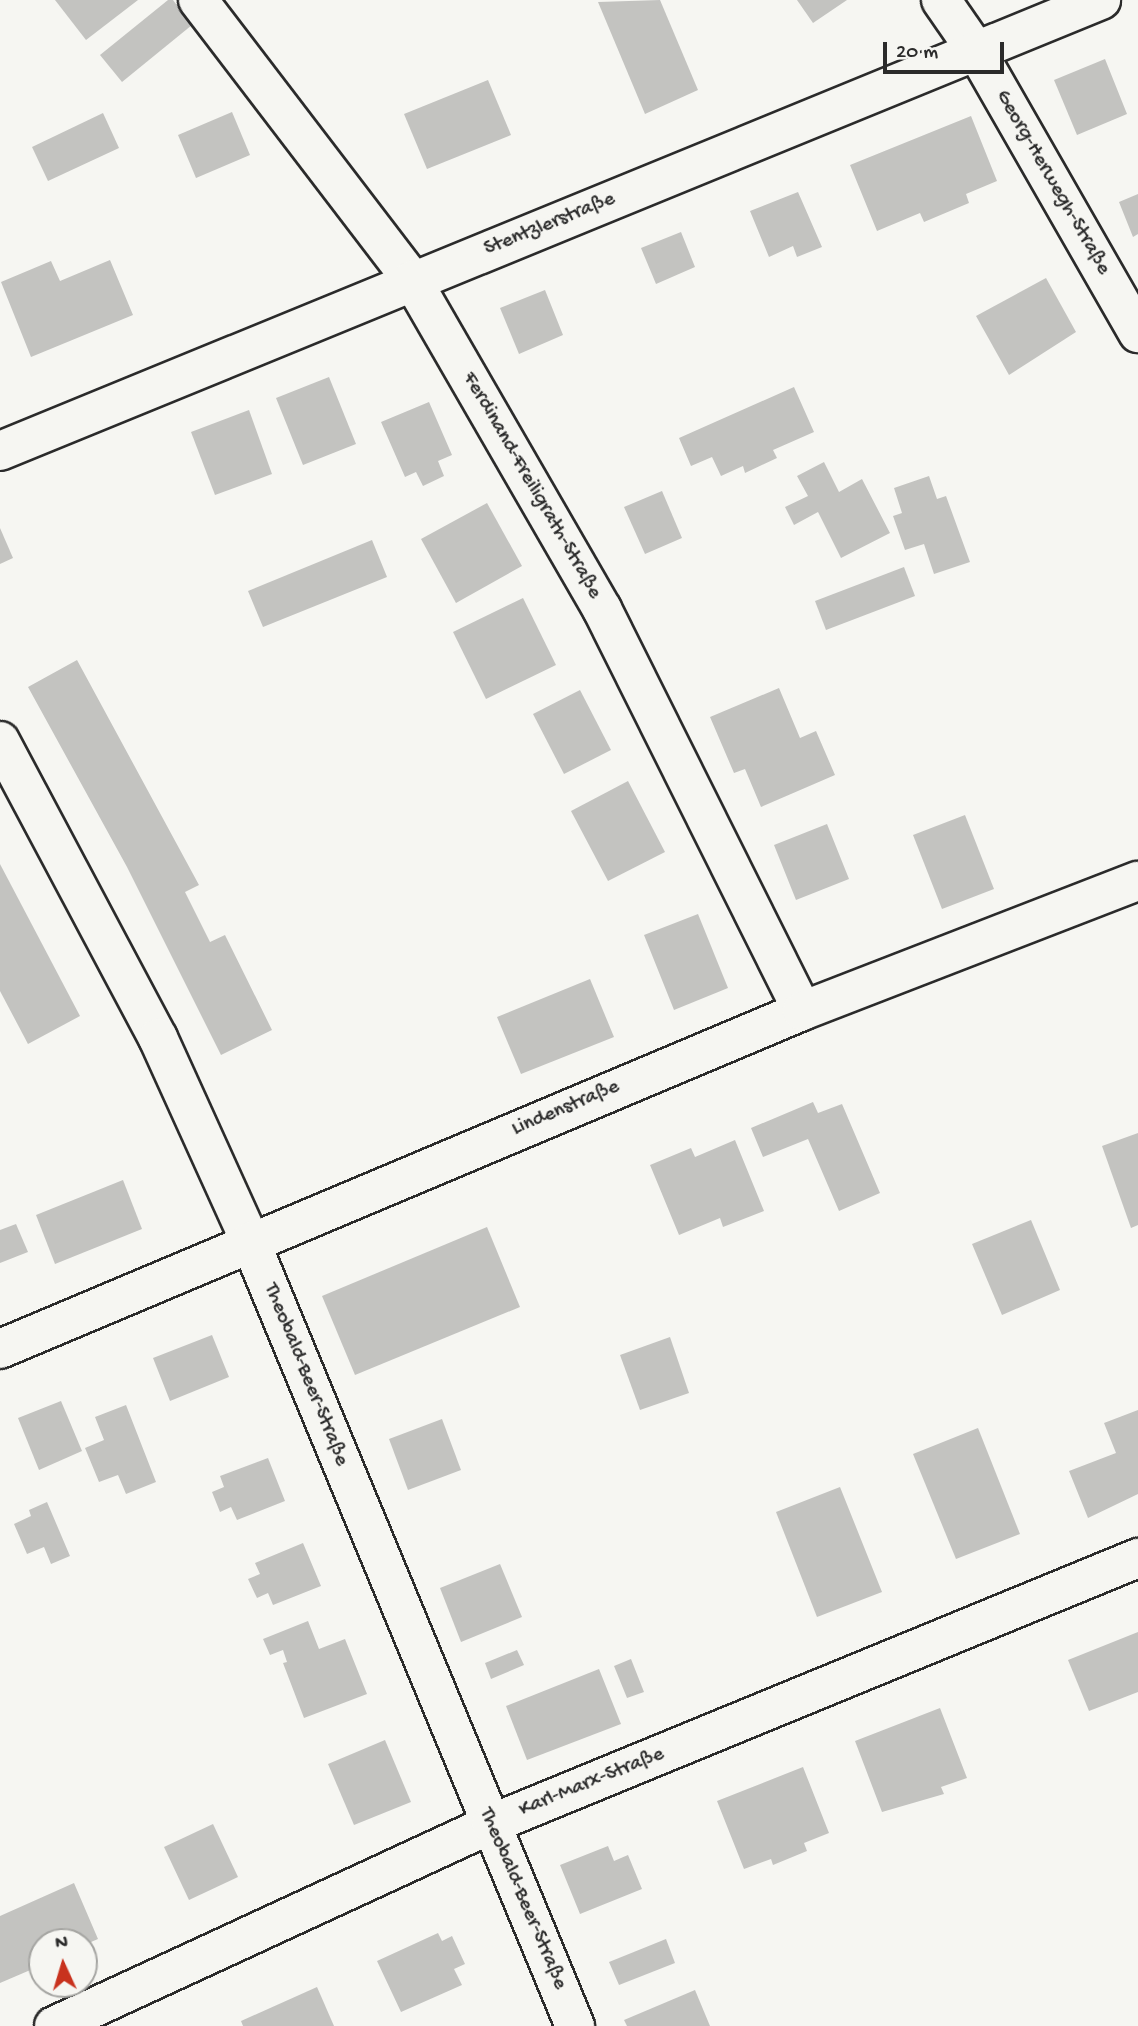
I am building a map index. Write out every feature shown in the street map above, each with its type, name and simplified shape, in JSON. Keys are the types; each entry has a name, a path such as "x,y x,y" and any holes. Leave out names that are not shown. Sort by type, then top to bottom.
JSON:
{"street":[{"name":"Ferdinand-Freiligrath-Straße","path":"198,0 412,280 602,609 802,1011"},
{"name":"Georg-Herwegh-Straße","path":"941,0 977,52 1138,332"},
{"name":"Stentzlerstraße","path":"0,450 1101,0"},
{"name":"Theobald-Beer-Straße","path":"0,741 158,1038 250,1241 575,2026"},
{"name":"Lindenstraße","path":"0,1349 250,1241 802,1011 1138,881"},
{"name":"Karl-Marx-Straße","path":"54,2026 491,1824 1138,1558"}],"building":[{"path":"55,0 138,0 86,40"},
{"path":"168,0 173,0 192,25 122,82 100,55"},
{"path":"660,0 698,90 645,114 598,2"},
{"path":"797,0 847,0 813,23"},
{"path":"1105,59 1127,114 1077,135 1054,80"},
{"path":"488,80 511,135 427,169 404,114"},
{"path":"232,112 250,155 196,178 178,135"},
{"path":"103,113 119,148 48,181 32,147"},
{"path":"971,116 997,181 966,194 969,203 924,222 920,213 877,231 850,165"},
{"path":"798,192 822,247 797,257 793,246 769,257 750,211"},
{"path":"1138,194 1138,234 1133,237 1119,202"},
{"path":"681,232 695,267 656,284 641,248"},
{"path":"110,260 133,315 31,357 1,282 51,261 60,281"},
{"path":"1046,278 1076,332 1009,375 976,316"},
{"path":"545,290 563,335 519,354 500,308"},
{"path":"329,377 356,444 303,465 276,398"},
{"path":"794,387 814,432 773,450 777,458 745,473 743,466 721,476 712,457 691,466 679,438"},
{"path":"429,402 452,455 438,461 444,476 423,486 416,472 405,477 381,422"},
{"path":"249,410 272,474 215,495 191,432"},
{"path":"824,462 839,492 862,479 890,533 841,558 818,512 794,525 785,507 808,496 797,476"},
{"path":"929,476 937,499 946,496 970,562 934,574 924,544 905,550 893,516 902,513 894,488"},
{"path":"662,491 682,538 645,554 624,507"},
{"path":"487,503 522,566 456,603 421,539"},
{"path":"0,528 13,558 0,564"},
{"path":"372,540 387,577 263,627 248,591"},
{"path":"904,567 915,596 826,630 815,601"},
{"path":"523,598 556,665 486,699 453,632"},
{"path":"77,660 199,885 185,892 210,942 225,935 272,1030 221,1055 127,867 28,687"},
{"path":"779,688 800,738 816,731 835,775 761,807 745,769 734,773 710,717"},
{"path":"580,690 611,750 564,774 533,714"},
{"path":"628,781 665,852 608,881 571,811"},
{"path":"965,815 994,889 942,909 913,835"},
{"path":"827,824 849,879 796,900 774,845"},
{"path":"0,864 80,1016 28,1044 0,991"},
{"path":"698,914 728,988 674,1010 644,935"},
{"path":"590,979 614,1037 521,1074 497,1017"},
{"path":"813,1102 818,1113 842,1104 880,1193 839,1211 808,1139 763,1157 751,1128"},
{"path":"1138,1133 1138,1225 1131,1228 1102,1146"},
{"path":"735,1140 764,1211 723,1227 720,1218 679,1235 650,1165 691,1148 695,1157"},
{"path":"123,1180 142,1229 55,1264 36,1215"},
{"path":"1031,1220 1060,1290 1002,1315 972,1244"},
{"path":"16,1224 28,1252 0,1263 0,1230"},
{"path":"487,1227 520,1307 355,1375 322,1296"},
{"path":"212,1335 229,1377 170,1401 153,1358"},
{"path":"670,1337 689,1393 640,1410 620,1355"},
{"path":"61,1401 82,1451 39,1470 18,1418"},
{"path":"126,1405 156,1482 126,1494 118,1475 99,1482 85,1448 104,1440 95,1417"},
{"path":"1138,1410 1138,1494 1088,1518 1069,1471 1116,1453 1104,1423"},
{"path":"442,1419 461,1470 408,1490 389,1439"},
{"path":"978,1428 1020,1534 956,1559 913,1454"},
{"path":"268,1458 285,1501 237,1520 231,1507 220,1512 212,1492 224,1487 220,1476"},
{"path":"840,1487 882,1592 817,1617 776,1512"},
{"path":"47,1502 70,1556 51,1564 44,1547 27,1554 14,1524 31,1516 29,1510"},
{"path":"303,1543 321,1586 273,1605 268,1593 257,1598 248,1579 260,1574 255,1563"},
{"path":"500,1564 522,1617 461,1642 440,1588"},
{"path":"308,1621 319,1649 345,1639 367,1694 304,1718 283,1663 287,1662 283,1650 270,1655 263,1639"},
{"path":"1138,1632 1138,1692 1089,1711 1068,1660"},
{"path":"517,1650 524,1665 491,1679 485,1663"},
{"path":"631,1659 644,1692 627,1698 614,1666"},
{"path":"599,1669 621,1724 527,1760 506,1706"},
{"path":"940,1708 967,1778 941,1787 944,1794 882,1812 855,1741"},
{"path":"385,1740 411,1802 354,1825 328,1764"},
{"path":"803,1767 829,1833 804,1843 807,1851 773,1865 771,1859 744,1869 717,1801"},
{"path":"213,1824 238,1877 189,1900 164,1847"},
{"path":"608,1846 614,1861 628,1855 642,1889 580,1914 560,1865"},
{"path":"74,1883 93,1928 28,1928 28,1971 0,1983 0,1916"},
{"path":"438,1933 442,1941 452,1936 465,1964 454,1969 462,1985 401,2012 377,1961"},
{"path":"666,1939 675,1963 619,1985 609,1962"},
{"path":"317,1987 334,2026 243,2026 241,2021"},
{"path":"695,1990 710,2026 627,2026 624,2020"}]}
